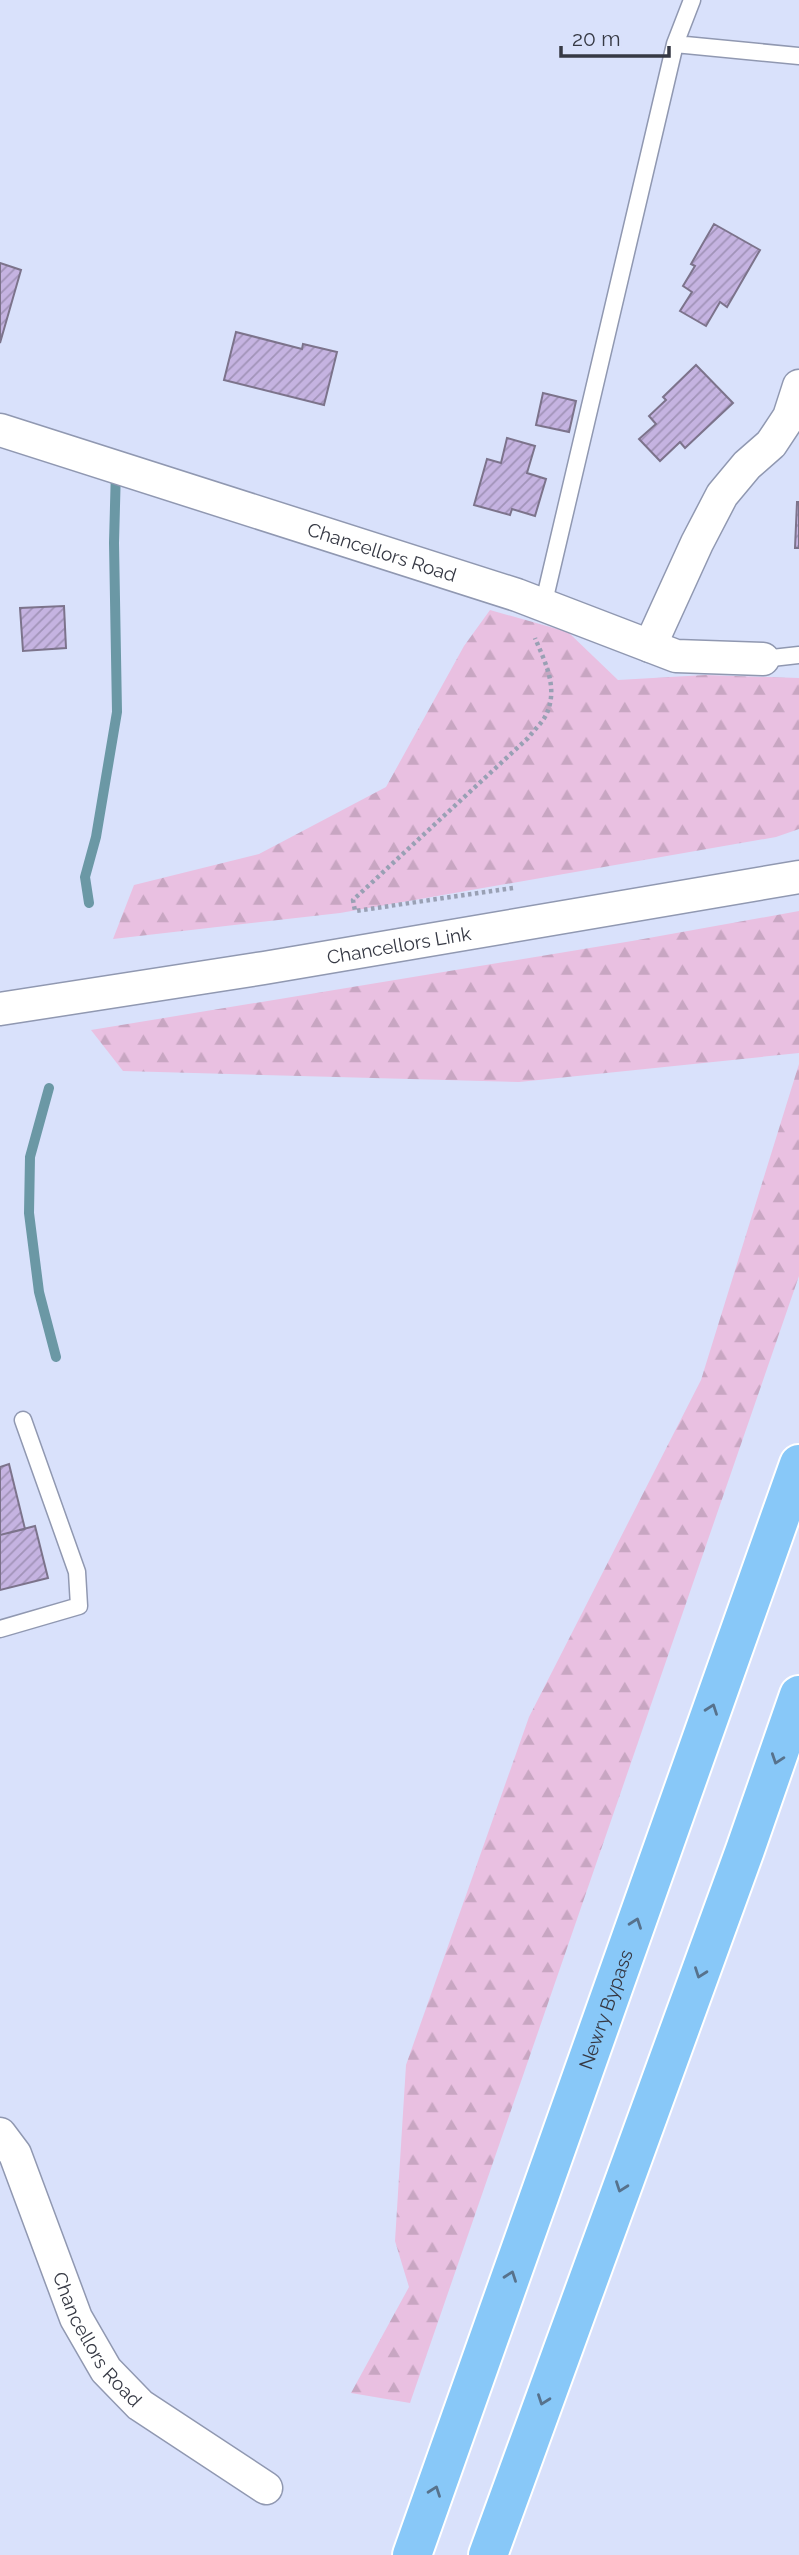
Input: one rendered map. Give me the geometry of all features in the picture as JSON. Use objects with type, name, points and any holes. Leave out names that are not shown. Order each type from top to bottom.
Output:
[{"type":"highway","name":"Newry Bypass","points":[[412,2555],[799,1464]]},
{"type":"highway","points":[[488,2555],[799,1695]]},
{"type":"street","points":[[650,646],[722,495],[771,444],[789,417],[799,386]]},
{"type":"street","name":"Chancellors Road","points":[[0,430],[530,600],[676,656],[763,659]]},
{"type":"street","name":"Chancellors Link","points":[[0,1009],[264,968],[799,877]]},
{"type":"street","name":"Chancellors Road","points":[[0,2134],[15,2154],[76,2318],[106,2370],[140,2405],[267,2488]]},
{"type":"lane","points":[[530,600],[674,44],[691,0]]},
{"type":"lane","points":[[674,44],[799,56]]},
{"type":"lane","points":[[763,659],[799,655]]},
{"type":"lane","points":[[0,1629],[79,1605],[77,1572],[23,1420]]},
{"type":"path","points":[[526,886],[355,911],[353,900],[528,737],[546,715],[552,695],[550,674],[530,600]]},
{"type":"green space","points":[[490,610],[568,632],[618,680],[705,675],[799,678],[799,829],[776,837],[340,913],[113,939],[134,885],[259,854],[386,787],[464,646]]},
{"type":"green space","points":[[799,911],[799,1053],[519,1082],[123,1071],[91,1030],[632,941]]},
{"type":"green space","points":[[799,1064],[799,1276],[410,2403],[351,2393],[409,2287],[395,2241],[406,2065],[529,1717],[701,1380]]},
{"type":"building","points":[[714,224],[760,250],[727,307],[720,302],[706,326],[680,311],[692,292],[683,286],[695,266],[691,264]]},
{"type":"building","points":[[0,263],[21,270],[0,343]]},
{"type":"building","points":[[236,332],[302,349],[303,344],[337,352],[324,405],[224,380]]},
{"type":"building","points":[[696,365],[733,403],[685,448],[680,442],[660,461],[639,439],[656,424],[649,416],[666,400],[663,397]]},
{"type":"building","points":[[543,393],[576,401],[569,432],[536,425]]},
{"type":"building","points":[[507,438],[535,446],[527,473],[546,479],[535,516],[512,509],[510,515],[474,505],[487,459],[501,463]]},
{"type":"building","points":[[797,502],[799,548],[795,548]]},
{"type":"building","points":[[64,606],[66,648],[23,651],[20,608]]},
{"type":"building","points":[[9,1464],[25,1529],[0,1535],[0,1467]]},
{"type":"building","points":[[35,1526],[48,1578],[0,1590],[0,1535]]},
{"type":"waterway","points":[[89,903],[85,877],[96,837],[117,712],[114,543],[116,469]]},
{"type":"waterway","points":[[49,1088],[30,1157],[29,1213],[39,1292],[56,1357]]}]
